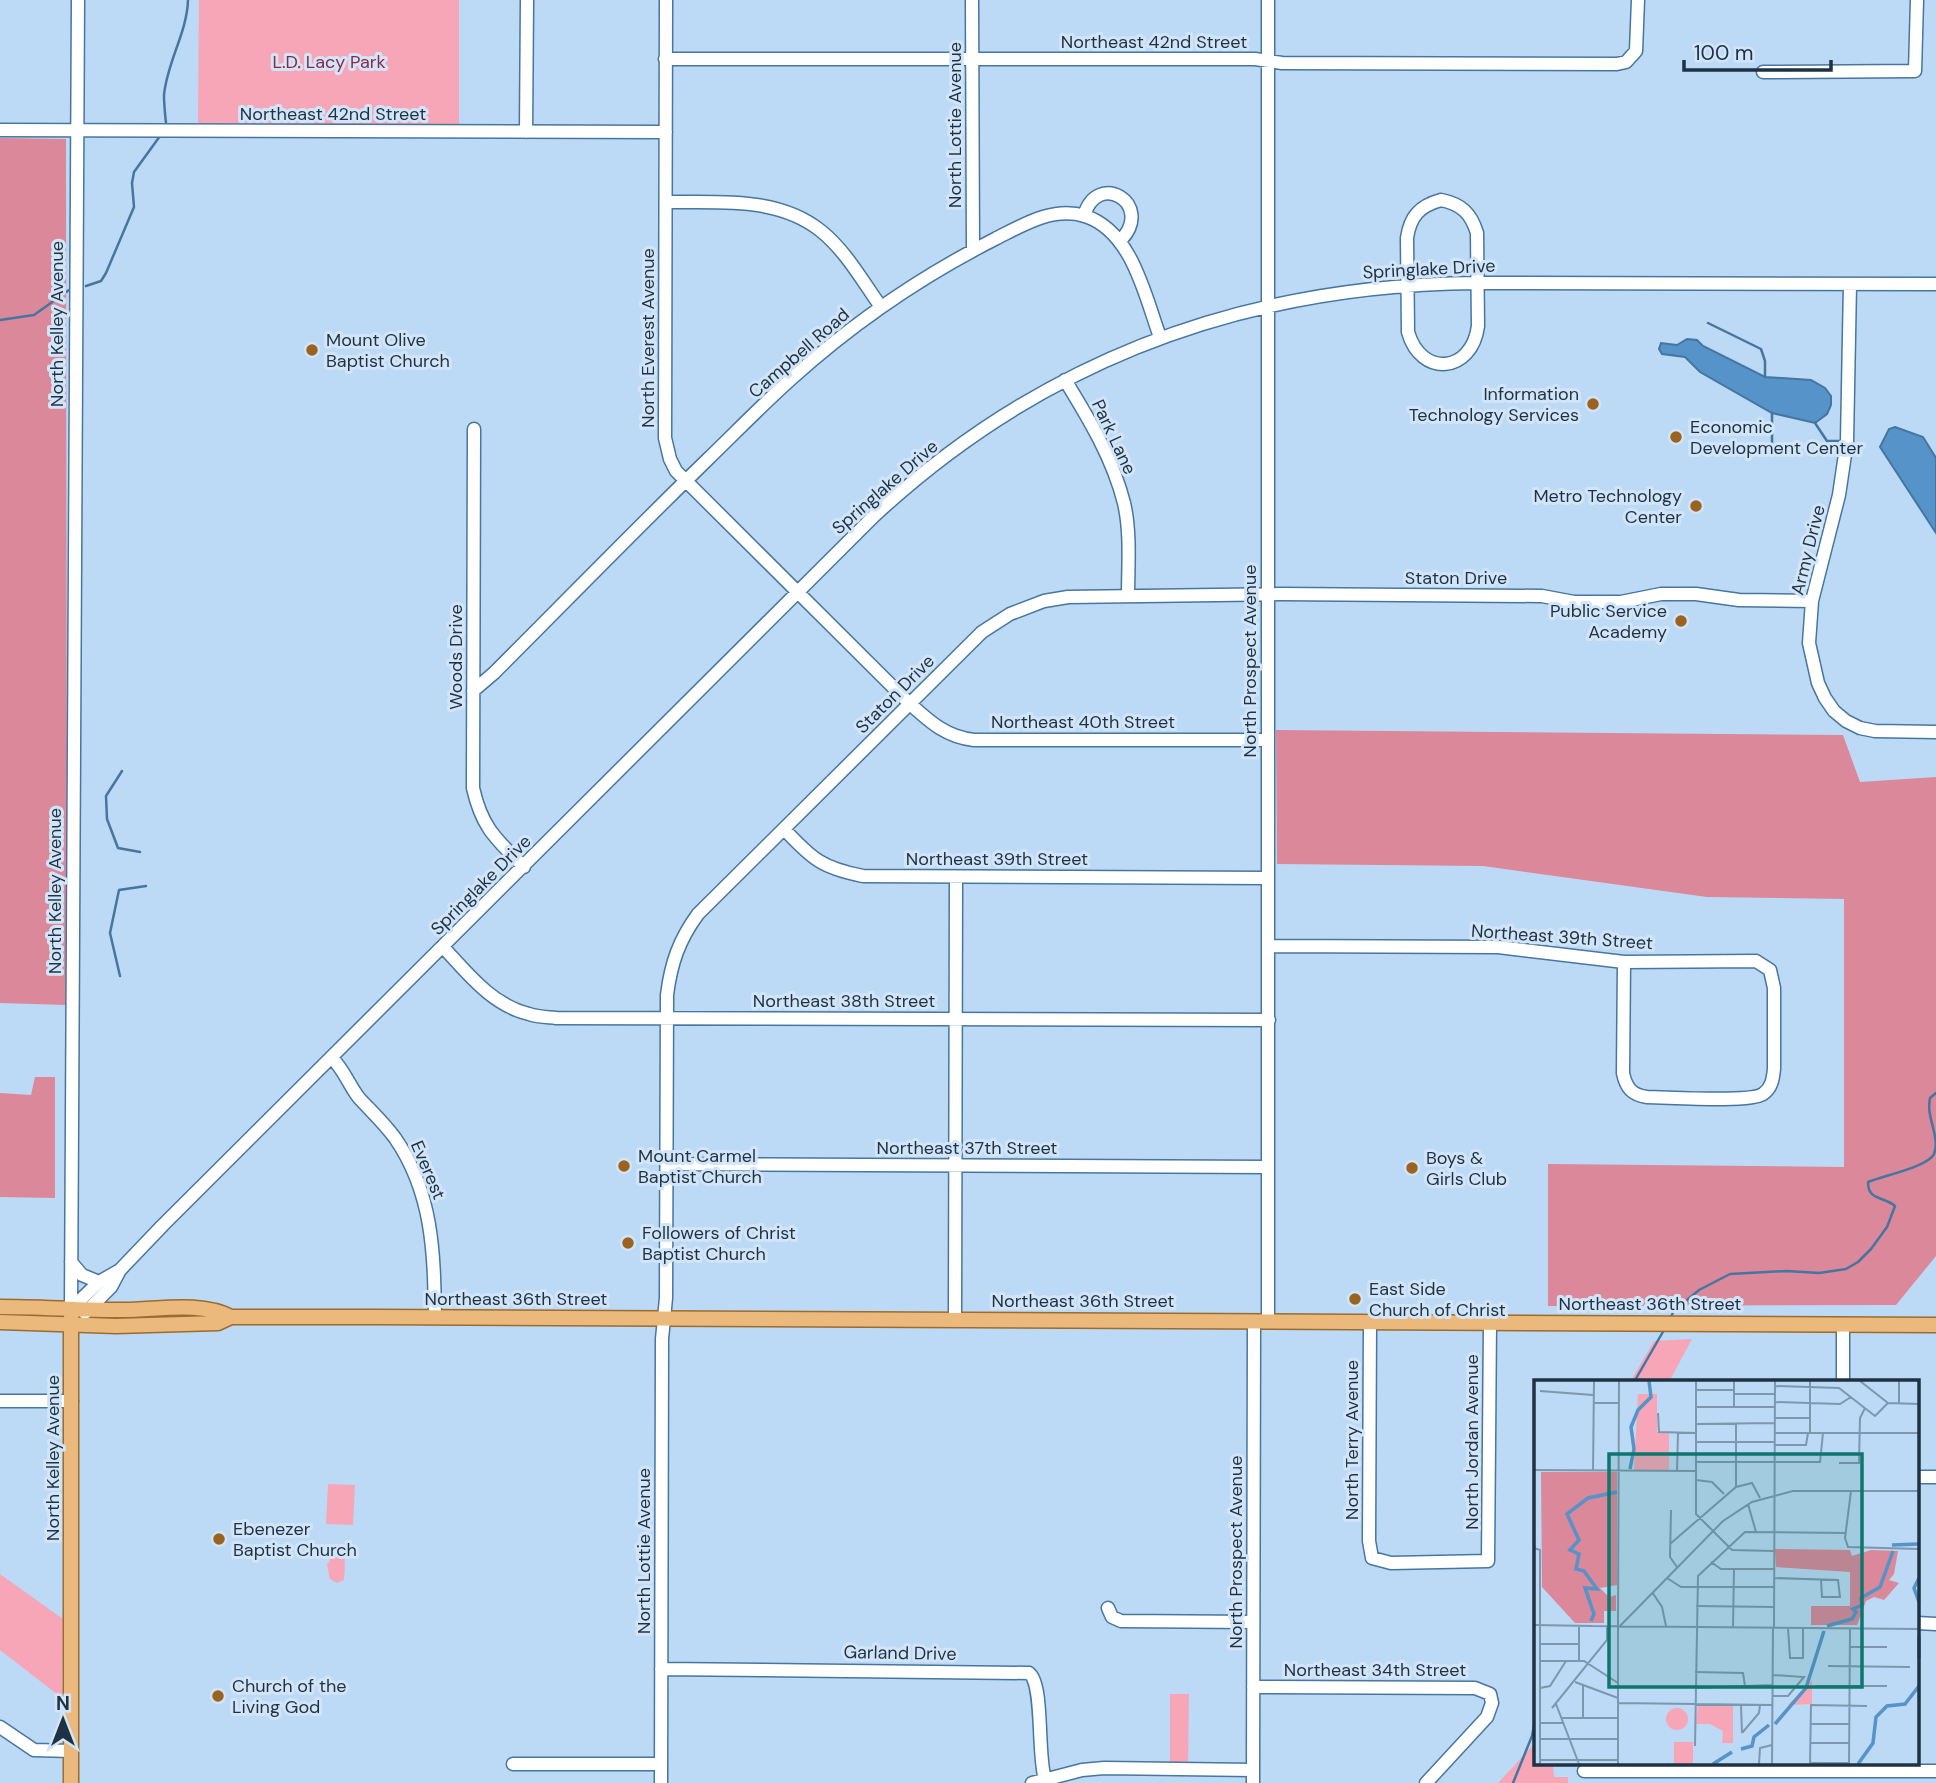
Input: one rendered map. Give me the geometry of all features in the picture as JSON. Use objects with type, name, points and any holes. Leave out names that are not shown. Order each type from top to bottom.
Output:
[{"type":"main road","name":"Northeast 36th Street","points":[[0,1307],[88,1310],[182,1308],[219,1311],[230,1317]]},
{"type":"main road","name":"North Kelley Avenue","points":[[71,1309],[71,1783]]},
{"type":"main road","name":"Northeast 36th Street","points":[[0,1322],[72,1325],[205,1324],[218,1323],[230,1317],[435,1317],[1936,1325]]},
{"type":"street","name":"North Kelley Avenue","points":[[71,1309],[78,0]]},
{"type":"street","points":[[526,132],[527,0]]},
{"type":"street","name":"North Everest Avenue","points":[[666,0],[664,438],[670,459],[676,471],[909,703]]},
{"type":"street","name":"North Lottie Avenue","points":[[972,0],[973,250]]},
{"type":"street","name":"North Prospect Avenue","points":[[1253,1777],[1253,1622],[1268,1167],[1268,0]]},
{"type":"street","name":"Northeast 42nd Street","points":[[666,59],[1241,59],[1282,63],[1603,65],[1626,62],[1636,51],[1638,0]]},
{"type":"street","points":[[1763,72],[1915,71],[1917,0]]},
{"type":"street","name":"Northeast 42nd Street","points":[[0,131],[666,132]]},
{"type":"street","points":[[1084,216],[1087,205],[1099,195],[1106,193],[1120,196],[1127,202],[1132,217],[1121,240],[1160,337]]},
{"type":"street","points":[[1441,201],[1454,203],[1465,210],[1473,219],[1477,233],[1478,326],[1476,340],[1463,359],[1439,364],[1428,362],[1419,355],[1408,332],[1407,284],[1409,225],[1416,212],[1427,204],[1441,201]]},
{"type":"street","points":[[666,202],[762,205],[794,215],[821,231],[844,256],[881,307]]},
{"type":"street","name":"Campbell Road","points":[[473,691],[791,379],[881,307],[973,250],[1034,220],[1053,214],[1084,216],[1108,228],[1121,240]]},
{"type":"street","name":"Springlake Drive","points":[[71,1309],[99,1282],[120,1270],[874,516],[922,474],[1025,402],[1065,380],[1160,337],[1219,318],[1330,293],[1407,284],[1936,285]]},
{"type":"street","name":"Army Drive","points":[[1850,284],[1846,449],[1839,495],[1812,601],[1809,643],[1818,683],[1834,711],[1860,728],[1875,731],[1936,732]]},
{"type":"street","name":"Park Lane","points":[[1065,380],[1102,445],[1124,505],[1128,535],[1128,596]]},
{"type":"street","name":"Woods Drive","points":[[474,429],[472,771],[476,801],[488,830],[524,867]]},
{"type":"street","name":"Staton Drive","points":[[664,1319],[667,1018],[671,965],[686,930],[698,914],[909,703],[982,632],[1010,614],[1056,598],[1128,596],[1542,596],[1574,601],[1620,602],[1661,594],[1696,594],[1739,600],[1812,601]]},
{"type":"street","name":"Northeast 40th Street","points":[[909,703],[943,732],[962,738],[1268,740]]},
{"type":"street","name":"Northeast 39th Street","points":[[784,829],[819,863],[841,872],[863,876],[1268,878]]},
{"type":"street","points":[[955,1320],[956,877]]},
{"type":"street","name":"Northeast 39th Street","points":[[1268,946],[1498,947],[1624,961],[1756,961],[1767,967],[1774,988],[1772,1079],[1762,1096],[1647,1097],[1630,1091],[1626,1087],[1623,1073],[1624,961]]},
{"type":"street","name":"Northeast 38th Street","points":[[444,948],[485,991],[505,1005],[529,1014],[556,1017],[1269,1020]]},
{"type":"street","name":"Everest","points":[[332,1058],[342,1068],[358,1096],[387,1128],[412,1168],[426,1206],[432,1236],[435,1317]]},
{"type":"street","name":"Northeast 37th Street","points":[[666,1164],[1268,1167]]},
{"type":"street","points":[[71,1262],[82,1275],[99,1282]]},
{"type":"street","name":"Springlake Drive","points":[[72,1325],[111,1287],[120,1270]]},
{"type":"street","name":"North Lottie Avenue","points":[[661,1783],[664,1319]]},
{"type":"street","name":"North Terry Avenue","points":[[1370,1322],[1369,1541],[1372,1558],[1391,1563],[1488,1561]]},
{"type":"street","name":"North Jordan Avenue","points":[[1488,1561],[1490,1322]]},
{"type":"street","points":[[1843,1324],[1843,1380]]},
{"type":"street","points":[[0,1401],[72,1401]]},
{"type":"street","points":[[1918,1477],[1936,1477]]},
{"type":"street","points":[[1108,1608],[1112,1617],[1121,1621],[1253,1622]]},
{"type":"street","points":[[1918,1623],[1936,1623]]},
{"type":"street","name":"Garland Drive","points":[[660,1669],[1029,1673],[1036,1683],[1039,1781]]},
{"type":"street","name":"Northeast 34th Street","points":[[1253,1688],[1484,1690],[1492,1698],[1492,1709],[1426,1783]]},
{"type":"street","points":[[0,1727],[34,1749],[71,1751]]},
{"type":"street","points":[[513,1764],[661,1764]]},
{"type":"street","points":[[1039,1781],[1082,1770],[1104,1768],[1253,1777]]},
{"type":"street","points":[[1584,1771],[1936,1771]]},
{"type":"green space","name":"L.D. Lacy Park","points":[[199,0],[459,0],[459,125],[198,123]]},
{"type":"green space","points":[[1692,1339],[1670,1380],[1631,1380],[1654,1341]]},
{"type":"green space","points":[[328,1484],[355,1485],[353,1525],[326,1524]]},
{"type":"green space","points":[[341,1548],[343,1552],[345,1567],[344,1580],[337,1583],[330,1579],[327,1564],[330,1561],[328,1553]]},
{"type":"green space","points":[[0,1574],[63,1619],[62,1698],[0,1650]]},
{"type":"green space","points":[[1170,1694],[1189,1694],[1188,1766],[1170,1766]]},
{"type":"green space","points":[[1534,1744],[1534,1766],[1553,1766],[1554,1777],[1568,1777],[1568,1783],[1498,1783]]},
{"type":"shaded area","points":[[0,138],[66,139],[67,1005],[0,1003]]},
{"type":"shaded area","points":[[1276,730],[1843,735],[1860,782],[1936,777],[1936,1256],[1896,1305],[1548,1306],[1548,1164],[1844,1167],[1844,899],[1707,897],[1483,866],[1277,864]]},
{"type":"shaded area","points":[[35,1077],[55,1077],[55,1198],[0,1197],[0,1093],[31,1095]]},
{"type":"water","points":[[1687,339],[1697,340],[1703,346],[1765,377],[1811,380],[1825,388],[1831,396],[1827,414],[1815,423],[1772,413],[1700,372],[1685,357],[1662,354],[1659,349],[1661,343],[1677,345]]},
{"type":"water","points":[[1895,427],[1923,437],[1936,458],[1936,533],[1880,447],[1889,429]]},
{"type":"waterway","points":[[166,123],[166,83],[184,24],[188,0]]},
{"type":"waterway","points":[[86,286],[101,281],[106,273],[134,207],[134,172],[160,136]]},
{"type":"waterway","points":[[0,320],[34,315],[69,290]]},
{"type":"waterway","points":[[1708,323],[1761,349],[1765,361],[1765,377]]},
{"type":"waterway","points":[[1772,413],[1772,452]]},
{"type":"waterway","points":[[1815,423],[1827,441],[1844,441]]},
{"type":"waterway","points":[[122,771],[106,796],[107,819],[118,848],[140,852]]},
{"type":"waterway","points":[[120,976],[110,933],[119,890],[146,886]]},
{"type":"waterway","points":[[1670,1318],[1674,1311],[1699,1290],[1730,1274],[1787,1271],[1819,1273],[1846,1269],[1858,1262],[1887,1227],[1895,1206],[1873,1195],[1868,1182],[1914,1167],[1934,1154],[1936,1141],[1929,1103],[1936,1093]]},
{"type":"waterway","points":[[1635,1380],[1664,1330]]},
{"type":"waterway","points":[[1513,1783],[1534,1725]]},
{"type":"place","name":"Mount Olive Baptist Church","points":[[312,350]]},
{"type":"place","name":"Information Technology Services","points":[[1593,404]]},
{"type":"place","name":"Economic Development Center","points":[[1676,437]]},
{"type":"place","name":"Metro Technology Center","points":[[1696,506]]},
{"type":"place","name":"Public Service Academy","points":[[1681,621]]},
{"type":"place","name":"Mount Carmel Baptist Church","points":[[624,1166]]},
{"type":"place","name":"Boys & Girls Club","points":[[1412,1168]]},
{"type":"place","name":"Followers of Christ Baptist Church","points":[[628,1243]]},
{"type":"place","name":"East Side Church of Christ","points":[[1355,1299]]},
{"type":"place","name":"Ebenezer Baptist Church","points":[[219,1539]]},
{"type":"place","name":"Church of the Living God","points":[[218,1696]]}]
